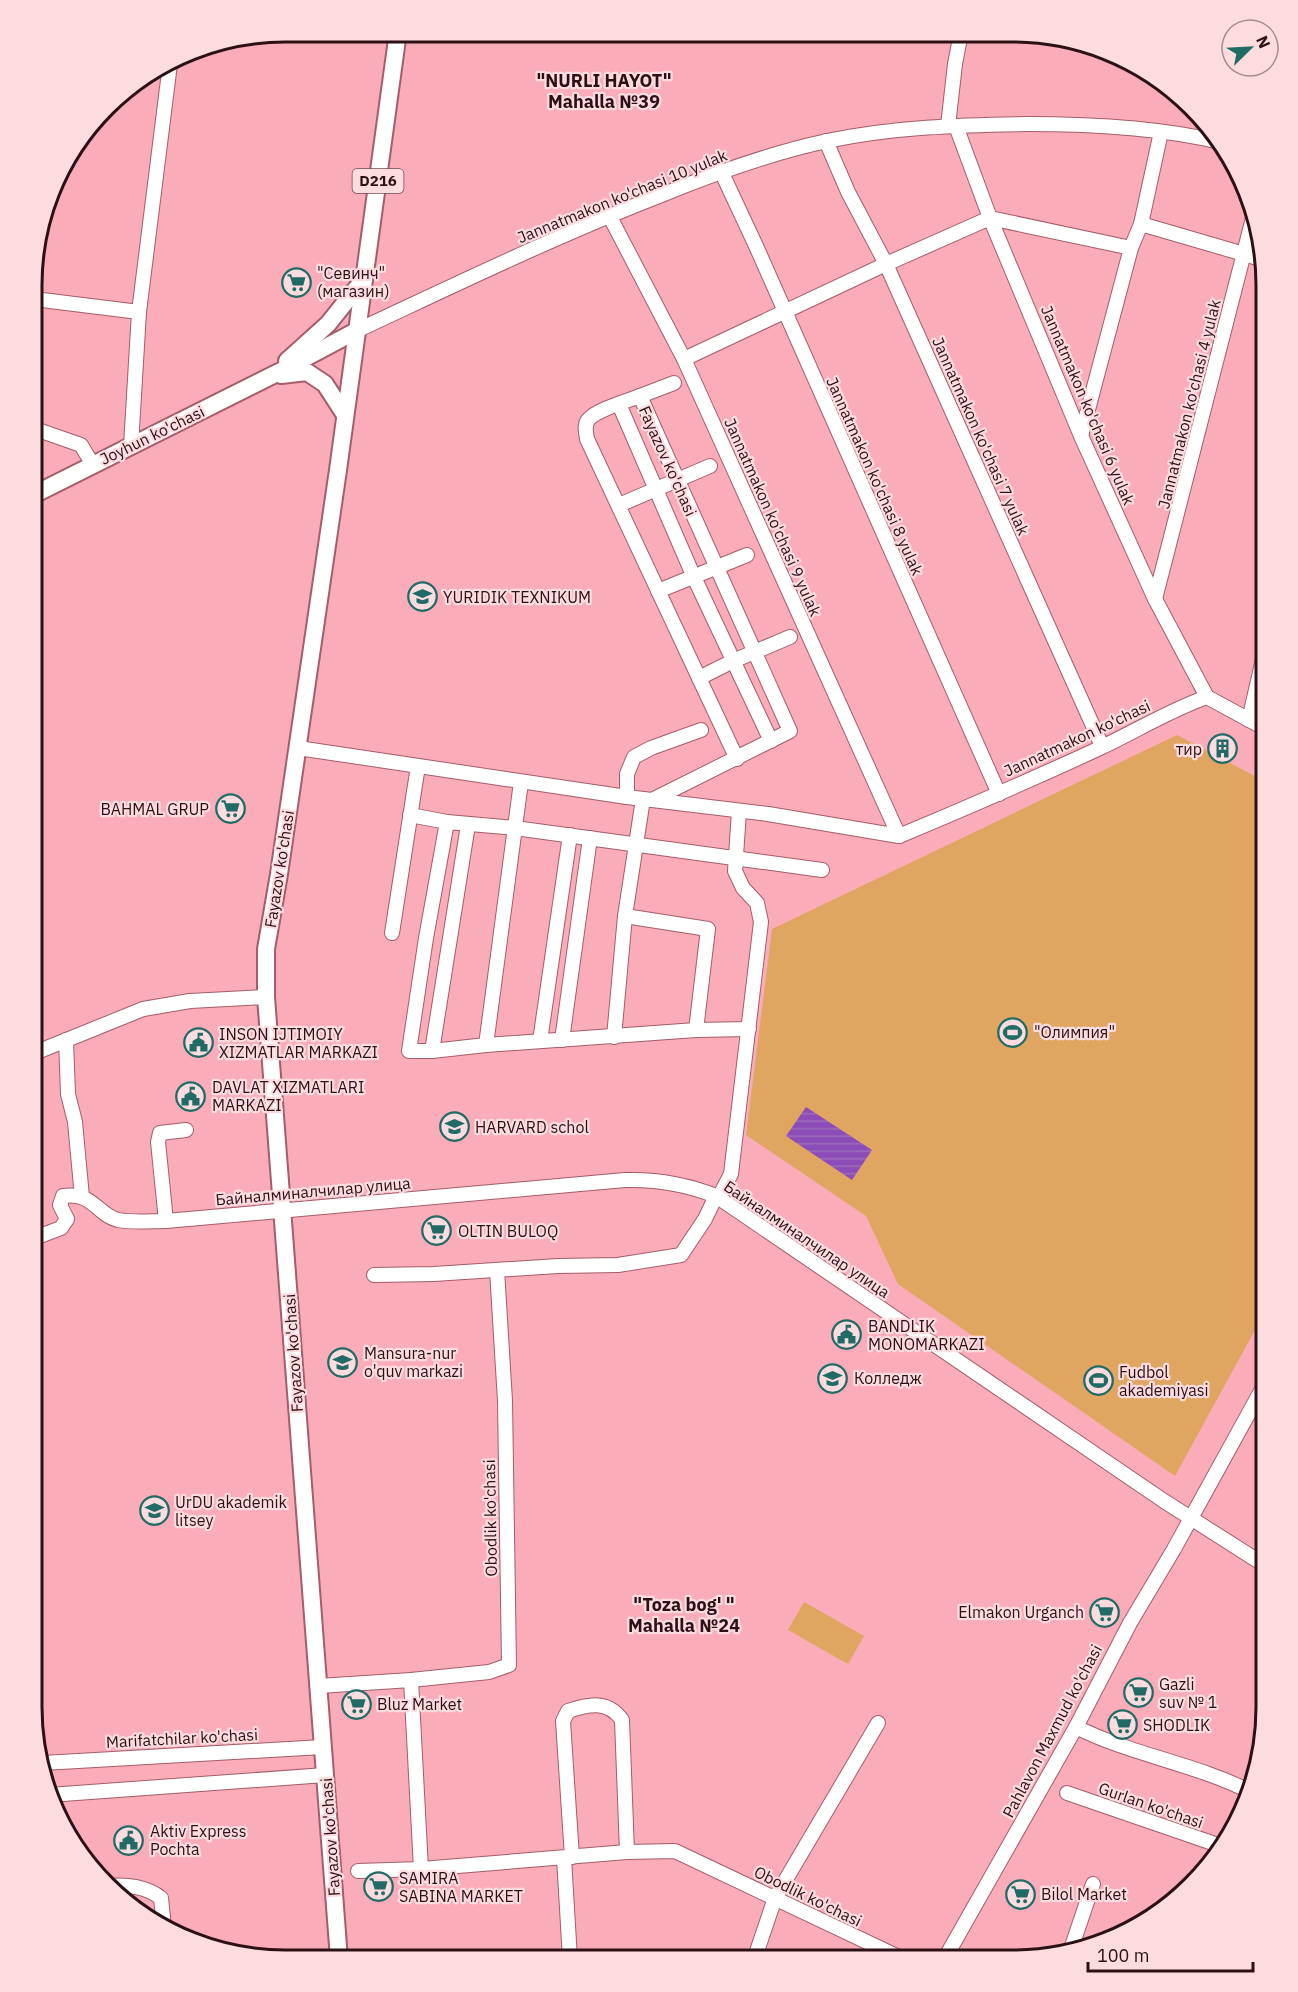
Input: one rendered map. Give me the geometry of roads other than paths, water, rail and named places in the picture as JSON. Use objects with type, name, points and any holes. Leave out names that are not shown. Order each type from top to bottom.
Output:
[{"type":"main road","name":"Fayazov ko'chasi","points":[[338,1950],[266,997],[266,949],[345,415],[397,42]]},
{"type":"main road","points":[[272,376],[328,324],[364,279]]},
{"type":"main road","points":[[272,376],[356,331]]},
{"type":"main road","points":[[272,376],[307,372],[325,384],[345,415]]},
{"type":"main road","name":"Joyhun ko'chasi","points":[[42,490],[272,376]]},
{"type":"street","points":[[952,126],[955,64],[960,42]]},
{"type":"street","points":[[131,446],[139,312],[169,72]]},
{"type":"street","name":"Jannatmakon ko'chasi 10 yulak","points":[[356,331],[609,215],[721,171],[826,141],[888,131],[952,126],[1057,124],[1161,132],[1208,140]]},
{"type":"street","name":"Jannatmakon ko'chasi 6 yulak","points":[[952,126],[1081,436],[1155,599],[1207,697]]},
{"type":"street","points":[[1081,436],[1131,248],[1141,224],[1161,132]]},
{"type":"street","name":"Jannatmakon ko'chasi 7 yulak","points":[[826,141],[848,192],[886,264],[1102,746]]},
{"type":"street","name":"Jannatmakon ko'chasi 8 yulak","points":[[721,171],[999,794]]},
{"type":"street","name":"Jannatmakon ko'chasi 9 yulak","points":[[609,215],[684,359],[899,836]]},
{"type":"street","points":[[684,359],[990,218],[1131,248]]},
{"type":"street","points":[[1141,224],[1254,257]]},
{"type":"street","name":"Jannatmakon ko'chasi 4 yulak","points":[[1155,599],[1250,232]]},
{"type":"street","points":[[42,300],[139,312]]},
{"type":"street","points":[[640,396],[674,384]]},
{"type":"street","name":"Fayazov ko'chasi","points":[[648,800],[736,759],[790,731],[640,396],[587,421],[585,429],[587,439],[620,505],[736,759]]},
{"type":"street","points":[[619,404],[693,575],[771,741]]},
{"type":"street","points":[[42,431],[81,445],[93,465]]},
{"type":"street","points":[[620,505],[710,466]]},
{"type":"street","points":[[658,591],[747,555]]},
{"type":"street","points":[[699,678],[790,637]]},
{"type":"street","points":[[1249,720],[1256,690]]},
{"type":"street","points":[[1207,697],[1256,724]]},
{"type":"street","name":"Jannatmakon ko'chasi","points":[[899,836],[999,794],[1187,704],[1207,697]]},
{"type":"street","points":[[627,797],[627,774],[634,757],[651,747],[701,730]]},
{"type":"street","points":[[297,748],[899,836]]},
{"type":"street","points":[[392,933],[418,766]]},
{"type":"street","points":[[486,1045],[521,782]]},
{"type":"street","points":[[615,1037],[625,916],[635,844],[648,800]]},
{"type":"street","points":[[374,1275],[618,1265],[681,1255],[705,1219],[730,1174],[749,1029],[761,922],[757,903],[743,888],[735,871],[739,811]]},
{"type":"street","points":[[410,815],[468,825],[515,828],[822,870]]},
{"type":"street","points":[[447,822],[409,1051],[696,1030],[749,1029]]},
{"type":"street","points":[[432,1051],[468,825]]},
{"type":"street","points":[[540,1041],[570,835]]},
{"type":"street","points":[[562,1040],[590,838]]},
{"type":"street","points":[[625,916],[708,928],[696,1030]]},
{"type":"street","points":[[42,1050],[143,1009],[190,1001],[266,997]]},
{"type":"street","points":[[42,1235],[61,1228],[67,1219],[60,1205],[63,1196],[82,1197],[75,1122],[69,1094],[66,1040]]},
{"type":"street","points":[[166,1221],[158,1142],[160,1133],[186,1130]]},
{"type":"street","name":"Байналминалчилар улица","points":[[82,1197],[116,1220],[166,1221],[649,1179],[694,1188],[717,1197],[1191,1519],[1256,1560]]},
{"type":"street","name":"Obodlik ko'chasi","points":[[319,1686],[489,1672],[509,1665],[504,1401],[497,1270]]},
{"type":"street","name":"Pahlavon Maxmud ko'chasi","points":[[950,1950],[1076,1727],[1130,1623],[1191,1519],[1256,1400]]},
{"type":"street","points":[[411,1680],[421,1869]]},
{"type":"street","points":[[570,1950],[563,1720],[568,1711],[582,1706],[608,1706],[616,1711],[622,1720],[627,1852]]},
{"type":"street","points":[[757,1950],[775,1898],[878,1722]]},
{"type":"street","points":[[1076,1727],[1098,1738],[1242,1789]]},
{"type":"street","name":"Marifatchilar ko'chasi","points":[[49,1763],[323,1747]]},
{"type":"street","points":[[58,1794],[325,1775]]},
{"type":"street","name":"Gurlan ko'chasi","points":[[1067,1793],[1214,1844]]},
{"type":"street","name":"Obodlik ko'chasi","points":[[358,1871],[421,1869],[627,1852],[675,1851],[884,1950]]},
{"type":"street","points":[[1073,1943],[1093,1884]]},
{"type":"street","points":[[122,1887],[150,1889],[161,1898],[163,1917]]},
{"type":"place","name":"\"Севинч\" (магазин)","points":[[296,282]]},
{"type":"place","name":"YURIDIK TEXNIKUM","points":[[422,597]]},
{"type":"place","name":"тир","points":[[1223,749]]},
{"type":"place","name":"BAHMAL GRUP","points":[[230,809]]},
{"type":"place","name":"\"Олимпия\"","points":[[1013,1032]]},
{"type":"place","name":"INSON IJTIMOIY XIZMATLAR MARKAZI","points":[[198,1043]]},
{"type":"place","name":"DAVLAT XIZMATLARI MARKAZI","points":[[191,1096]]},
{"type":"place","name":"HARVARD schol","points":[[454,1127]]},
{"type":"place","name":"OLTIN BULOQ","points":[[437,1231]]},
{"type":"place","name":"BANDLIK MONOMARKAZI","points":[[847,1335]]},
{"type":"place","name":"Mansura-nur o'quv markazi","points":[[343,1362]]},
{"type":"place","name":"Колледж","points":[[833,1378]]},
{"type":"place","name":"Fudbol akademiyasi","points":[[1098,1381]]},
{"type":"place","name":"UrDU akademik litsey","points":[[154,1511]]},
{"type":"place","name":"Elmakon Urganch","points":[[1105,1612]]},
{"type":"place","name":"Gazli suv № 1","points":[[1138,1693]]},
{"type":"place","name":"Bluz Market","points":[[356,1704]]},
{"type":"place","name":"SHODLIK","points":[[1122,1725]]},
{"type":"place","name":"Aktiv Express Pochta","points":[[129,1840]]},
{"type":"place","name":"SAMIRA SABINA MARKET","points":[[378,1887]]},
{"type":"place","name":"Bilol Market","points":[[1020,1894]]},
{"type":"district","name":"\"NURLI HAYOT\" Mahalla №39","points":[[604,91]]},
{"type":"district","name":"\"Toza bog' \" Mahalla №24","points":[[684,1615]]}]
